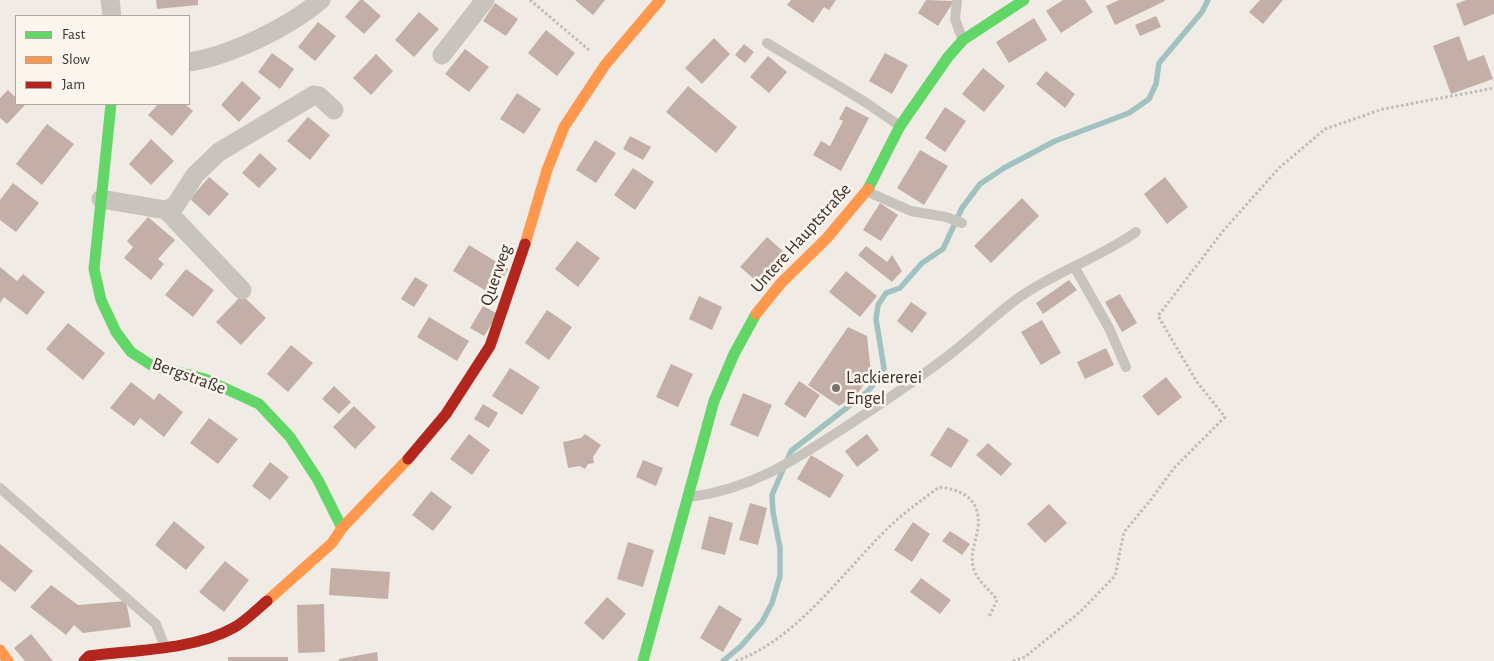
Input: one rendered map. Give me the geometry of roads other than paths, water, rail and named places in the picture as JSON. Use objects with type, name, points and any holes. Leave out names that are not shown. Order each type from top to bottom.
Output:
[{"type":"street","points":[[110,0],[112,15]]},
{"type":"street","points":[[190,62],[256,40],[284,26],[321,0]]},
{"type":"street","points":[[442,55],[485,0]]},
{"type":"street","name":"Querweg","points":[[84,661],[89,656],[208,638],[234,628],[282,589],[332,543],[342,528],[395,476],[446,414],[490,346],[525,246],[547,170],[564,127],[605,65],[660,0]]},
{"type":"street","name":"Untere Hauptstraße","points":[[644,661],[714,401],[734,354],[757,312],[781,283],[826,239],[867,192],[900,126],[932,77],[963,40],[1024,0]]},
{"type":"street","points":[[101,199],[166,210],[175,206],[195,175],[219,152],[252,131],[314,95],[319,96],[334,110]]},
{"type":"street","name":"Bergstraße","points":[[110,105],[94,270],[101,300],[116,332],[131,352],[151,365],[205,379],[259,404],[290,437],[318,480],[342,528]]},
{"type":"street","points":[[166,210],[242,290]]},
{"type":"street","points":[[0,650],[8,661]]},
{"type":"lane","points":[[957,0],[955,19],[963,40]]},
{"type":"lane","points":[[767,43],[858,97],[900,126]]},
{"type":"lane","points":[[867,192],[911,211],[946,216],[962,223]]},
{"type":"lane","points":[[688,498],[716,494],[787,466],[900,392],[953,352],[1017,299],[1045,280],[1075,268],[1114,248],[1136,232]]},
{"type":"lane","points":[[1075,268],[1109,328],[1126,367]]},
{"type":"lane","points":[[0,488],[156,624],[165,646]]},
{"type":"waterway","points":[[723,661],[741,646],[762,622],[772,603],[780,576],[780,548],[773,512],[772,495],[791,451],[867,392],[879,378],[884,368],[876,319],[878,305],[886,293],[900,288],[922,263],[943,249],[962,208],[980,184],[1004,168],[1055,141],[1129,113],[1149,99],[1156,84],[1159,63],[1202,12],[1208,0]]},
{"type":"place","name":"Lackiererei Engel","points":[[836,388]]}]
